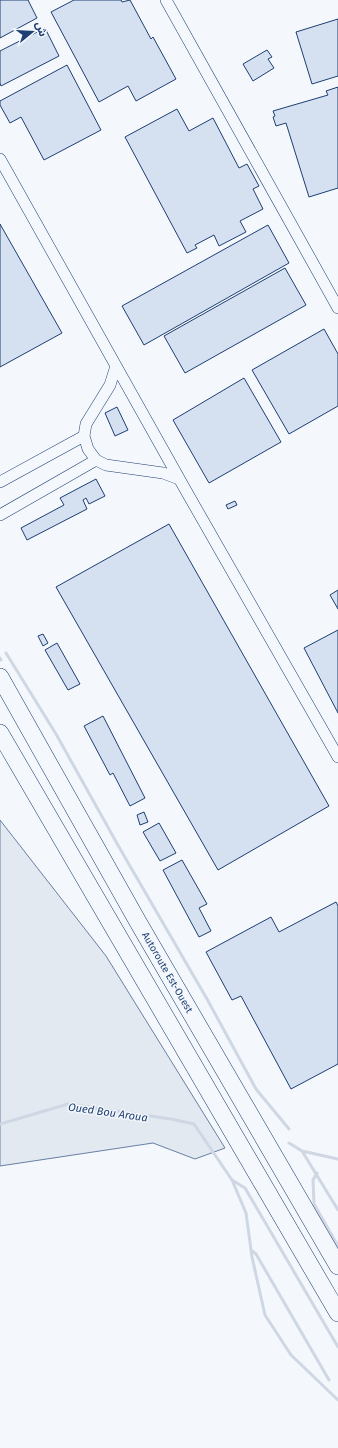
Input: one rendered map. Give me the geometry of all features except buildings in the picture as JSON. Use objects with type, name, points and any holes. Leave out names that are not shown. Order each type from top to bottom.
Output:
[{"type":"highway","name":"Autoroute Est-Ouest","points":[[0,678],[138,922],[338,1266]]},
{"type":"highway","points":[[0,733],[338,1313]]},
{"type":"street","points":[[166,0],[338,308]]},
{"type":"street","points":[[0,159],[179,479],[338,757]]},
{"type":"street","points":[[116,366],[110,385],[86,424],[84,436],[88,449],[96,460],[106,465],[163,473],[179,479]]},
{"type":"street","points":[[0,482],[84,436]]},
{"type":"street","points":[[0,515],[96,460]]},
{"type":"shaded area","points":[[0,820],[106,956],[225,1148],[195,1159],[153,1143],[0,1166]]},
{"type":"waterway","points":[[6,653],[56,734],[119,847],[207,999],[256,1089],[289,1129]]},
{"type":"waterway","name":"Oued Bou Aroua","points":[[0,1124],[68,1104],[171,1119],[194,1124],[232,1180],[246,1213],[252,1257],[265,1315],[291,1355],[338,1400]]},
{"type":"waterway","points":[[289,1143],[302,1151],[338,1159]]},
{"type":"waterway","points":[[302,1151],[338,1210]]},
{"type":"waterway","points":[[317,1173],[313,1180],[314,1204],[338,1246]]},
{"type":"waterway","points":[[232,1180],[245,1188],[338,1347]]},
{"type":"waterway","points":[[251,1250],[256,1254],[329,1380]]}]
